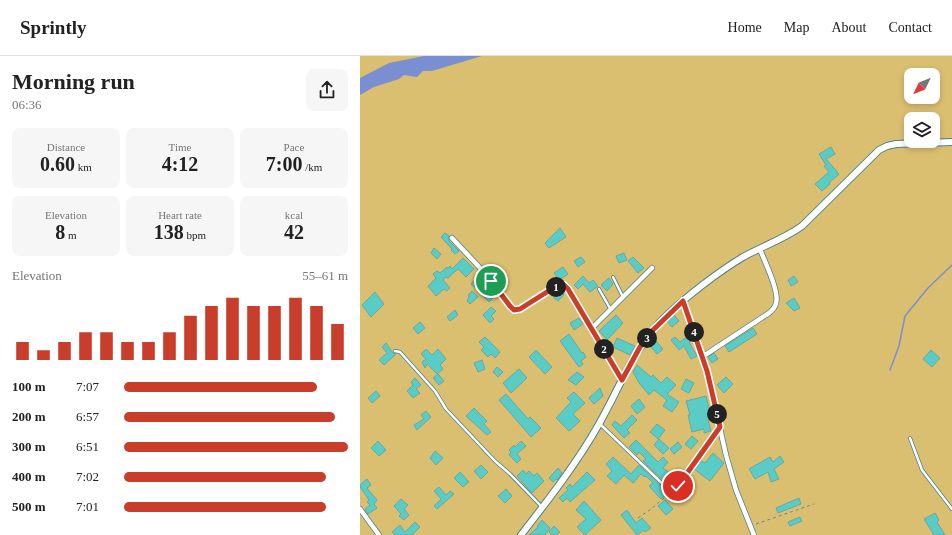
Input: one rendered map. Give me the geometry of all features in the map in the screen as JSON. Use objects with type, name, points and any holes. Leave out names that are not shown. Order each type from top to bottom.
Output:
[{"type":"street","points":[[521,535],[580,456],[600,423],[640,347],[651,332],[683,301],[732,265],[791,234],[802,226],[879,150],[896,144],[952,142]]},
{"type":"street","points":[[452,238],[481,269],[514,310],[520,309],[558,285],[564,285],[592,328],[622,380]]},
{"type":"street","points":[[702,357],[768,313],[775,306],[777,299],[775,290],[760,249]]},
{"type":"street","points":[[592,328],[611,311],[652,268]]},
{"type":"street","points":[[683,301],[702,357],[736,490],[754,535]]},
{"type":"street","points":[[360,509],[378,535]]},
{"type":"lane","points":[[613,277],[623,297]]},
{"type":"lane","points":[[599,288],[611,311]]},
{"type":"lane","points":[[395,351],[400,352],[435,391],[446,408],[495,461],[510,474],[542,507]]},
{"type":"lane","points":[[600,423],[669,490]]},
{"type":"lane","points":[[910,438],[922,470],[952,509]]},
{"type":"path","points":[[638,518],[678,486],[720,427]]},
{"type":"path","points":[[750,526],[814,504]]},
{"type":"shaded area","points":[[360,56],[952,56],[952,535],[360,535]]},
{"type":"water","points":[[424,56],[482,56],[432,71],[423,71],[417,77],[404,75],[399,79],[374,87],[360,95],[360,78],[389,63]]},
{"type":"building","points":[[831,147],[835,154],[826,159],[839,174],[822,191],[815,184],[829,172],[824,166],[826,165],[819,154]]},
{"type":"building","points":[[560,228],[566,237],[549,248],[545,243]]},
{"type":"building","points":[[445,233],[449,236],[449,241],[459,251],[455,254],[441,237]]},
{"type":"building","points":[[434,248],[441,254],[437,259],[431,253]]},
{"type":"building","points":[[624,253],[627,260],[619,263],[616,256]]},
{"type":"building","points":[[581,257],[585,262],[578,267],[574,261]]},
{"type":"building","points":[[633,257],[644,268],[638,273],[628,261]]},
{"type":"building","points":[[463,258],[474,269],[466,277],[458,269],[448,278],[446,277],[443,280],[450,288],[447,291],[444,289],[436,296],[428,286],[436,278],[433,274],[437,271],[440,273],[450,266],[452,269]]},
{"type":"building","points":[[563,267],[568,274],[559,280],[554,273]]},
{"type":"building","points":[[479,275],[484,280],[477,289],[471,284]]},
{"type":"building","points":[[583,276],[589,283],[593,280],[598,286],[590,292],[583,284],[578,289],[574,285]]},
{"type":"building","points":[[794,276],[798,282],[791,286],[788,280]]},
{"type":"building","points":[[609,278],[613,284],[607,291],[601,285]]},
{"type":"building","points":[[472,291],[478,297],[470,304],[467,301],[469,297],[468,295]]},
{"type":"building","points":[[559,291],[564,295],[558,301],[553,297]]},
{"type":"building","points":[[375,292],[384,304],[371,317],[362,305]]},
{"type":"building","points":[[488,292],[494,297],[489,302],[483,296]]},
{"type":"building","points":[[794,298],[800,308],[794,311],[786,303]]},
{"type":"building","points":[[491,307],[496,311],[491,316],[494,319],[490,323],[483,315]]},
{"type":"building","points":[[455,310],[458,315],[450,321],[447,317]]},
{"type":"building","points":[[616,315],[623,323],[607,340],[599,331]]},
{"type":"building","points":[[674,315],[679,321],[672,327],[667,321]]},
{"type":"building","points":[[579,318],[583,324],[574,330],[570,323]]},
{"type":"building","points":[[420,322],[425,328],[418,334],[413,328]]},
{"type":"building","points":[[753,328],[757,334],[729,352],[725,346]]},
{"type":"building","points":[[569,334],[586,357],[581,361],[583,364],[579,367],[560,341]]},
{"type":"building","points":[[688,336],[692,341],[689,342],[697,356],[691,359],[684,346],[679,350],[671,340],[675,337],[680,342]]},
{"type":"building","points":[[485,337],[500,352],[495,358],[491,354],[488,357],[481,350],[484,347],[479,342]]},
{"type":"building","points":[[617,338],[635,346],[630,355],[613,347]]},
{"type":"building","points":[[655,340],[663,349],[657,354],[649,345]]},
{"type":"building","points":[[386,343],[393,353],[396,354],[384,365],[379,360],[387,353],[382,347]]},
{"type":"building","points":[[426,349],[432,355],[438,349],[446,359],[440,365],[443,369],[437,374],[427,364],[425,368],[422,362],[426,359],[421,354]]},
{"type":"building","points":[[536,350],[552,367],[545,374],[529,357]]},
{"type":"building","points":[[931,350],[940,358],[932,367],[923,359]]},
{"type":"building","points":[[714,353],[718,359],[712,363],[708,357]]},
{"type":"building","points":[[482,360],[485,369],[478,372],[474,363]]},
{"type":"building","points":[[637,365],[651,377],[653,375],[661,383],[667,377],[676,385],[667,394],[679,402],[672,412],[663,406],[667,400],[654,390],[649,395],[639,383],[633,372]]},
{"type":"building","points":[[497,367],[503,372],[498,377],[493,372]]},
{"type":"building","points":[[519,369],[527,378],[511,393],[503,383]]},
{"type":"building","points":[[577,372],[584,377],[576,385],[568,380]]},
{"type":"building","points":[[438,374],[444,381],[439,385],[433,378]]},
{"type":"building","points":[[726,377],[733,384],[724,393],[717,385]]},
{"type":"building","points":[[415,378],[421,385],[416,389],[420,393],[413,398],[407,391],[413,385],[411,382]]},
{"type":"building","points":[[686,379],[694,383],[689,393],[681,389]]},
{"type":"building","points":[[600,388],[603,396],[594,404],[589,398]]},
{"type":"building","points":[[376,391],[380,396],[372,403],[368,398]]},
{"type":"building","points":[[574,392],[585,403],[573,414],[580,421],[569,431],[556,418],[571,402],[567,398]]},
{"type":"building","points":[[506,394],[528,419],[530,417],[541,428],[531,437],[499,400]]},
{"type":"building","points":[[706,396],[710,420],[708,420],[711,431],[704,433],[704,429],[692,432],[688,415],[690,415],[686,401]]},
{"type":"building","points":[[639,399],[645,407],[637,414],[631,406]]},
{"type":"building","points":[[474,408],[487,421],[484,424],[491,432],[487,435],[466,416]]},
{"type":"building","points":[[426,411],[431,417],[417,430],[414,425],[424,419],[421,415]]},
{"type":"building","points":[[632,415],[637,420],[627,430],[630,433],[624,438],[612,425],[615,421],[621,426]]},
{"type":"building","points":[[657,424],[665,430],[658,439],[650,432]]},
{"type":"building","points":[[692,436],[698,441],[691,449],[685,444]]},
{"type":"building","points":[[659,439],[669,448],[663,454],[654,445]]},
{"type":"building","points":[[636,440],[658,462],[663,457],[668,462],[663,468],[674,476],[667,484],[643,461],[646,459],[639,452],[637,455],[629,447]]},
{"type":"building","points":[[378,441],[386,450],[379,456],[371,448]]},
{"type":"building","points":[[521,441],[526,446],[517,454],[521,459],[517,463],[509,455],[511,452],[509,450]]},
{"type":"building","points":[[678,442],[682,447],[674,454],[670,449]]},
{"type":"building","points":[[435,451],[443,458],[436,465],[430,458]]},
{"type":"building","points":[[713,453],[724,463],[710,481],[694,469],[700,460],[705,463]]},
{"type":"building","points":[[780,456],[784,462],[774,469],[779,479],[771,482],[768,472],[755,479],[749,469],[770,457],[773,462]]},
{"type":"building","points":[[613,457],[631,474],[639,465],[668,493],[661,499],[649,486],[653,483],[646,476],[645,477],[641,474],[633,483],[624,475],[616,484],[607,476],[612,471],[606,464]]},
{"type":"building","points":[[481,465],[488,472],[481,479],[474,471]]},
{"type":"building","points":[[558,468],[562,473],[557,480],[556,479],[553,482],[549,478]]},
{"type":"building","points":[[523,470],[526,474],[529,471],[534,476],[537,473],[544,481],[532,493],[517,476]]},
{"type":"building","points":[[460,472],[469,482],[463,487],[454,478]]},
{"type":"building","points":[[587,472],[595,480],[570,502],[567,498],[563,502],[559,498],[568,490],[566,488],[570,484],[572,487]]},
{"type":"building","points":[[367,479],[371,485],[367,488],[377,500],[374,504],[377,508],[368,514],[365,509],[370,505],[367,502],[369,500],[360,487],[360,485]]},
{"type":"building","points":[[439,487],[446,495],[450,491],[454,494],[437,509],[434,506],[441,499],[434,491]]},
{"type":"building","points":[[506,489],[512,496],[505,503],[498,496]]},
{"type":"building","points":[[799,498],[801,504],[778,513],[776,508]]},
{"type":"building","points":[[401,499],[408,505],[404,509],[409,515],[404,520],[399,516],[401,514],[394,506]]},
{"type":"building","points":[[665,500],[673,509],[666,515],[658,506]]},
{"type":"building","points":[[584,501],[601,520],[585,535],[577,527],[586,519],[576,510]]},
{"type":"building","points":[[627,510],[636,523],[642,518],[651,528],[645,532],[644,530],[637,535],[621,515]]},
{"type":"building","points":[[935,513],[939,520],[937,522],[945,535],[934,535],[924,519]]},
{"type":"building","points":[[800,517],[802,521],[790,526],[788,522]]},
{"type":"building","points":[[542,520],[550,528],[545,535],[529,535],[538,527],[537,526]]},
{"type":"building","points":[[415,522],[420,527],[412,535],[395,535],[392,532],[400,525],[405,532]]},
{"type":"building","points":[[554,526],[560,532],[556,535],[552,535],[549,532]]},
{"type":"waterway","points":[[890,370],[899,346],[905,316],[928,288],[952,265]]},
{"type":"route","points":[[491,281],[514,310],[520,309],[558,285],[564,285],[592,328],[622,380],[640,347],[651,332],[683,301],[707,371],[720,427],[678,486]]}]
